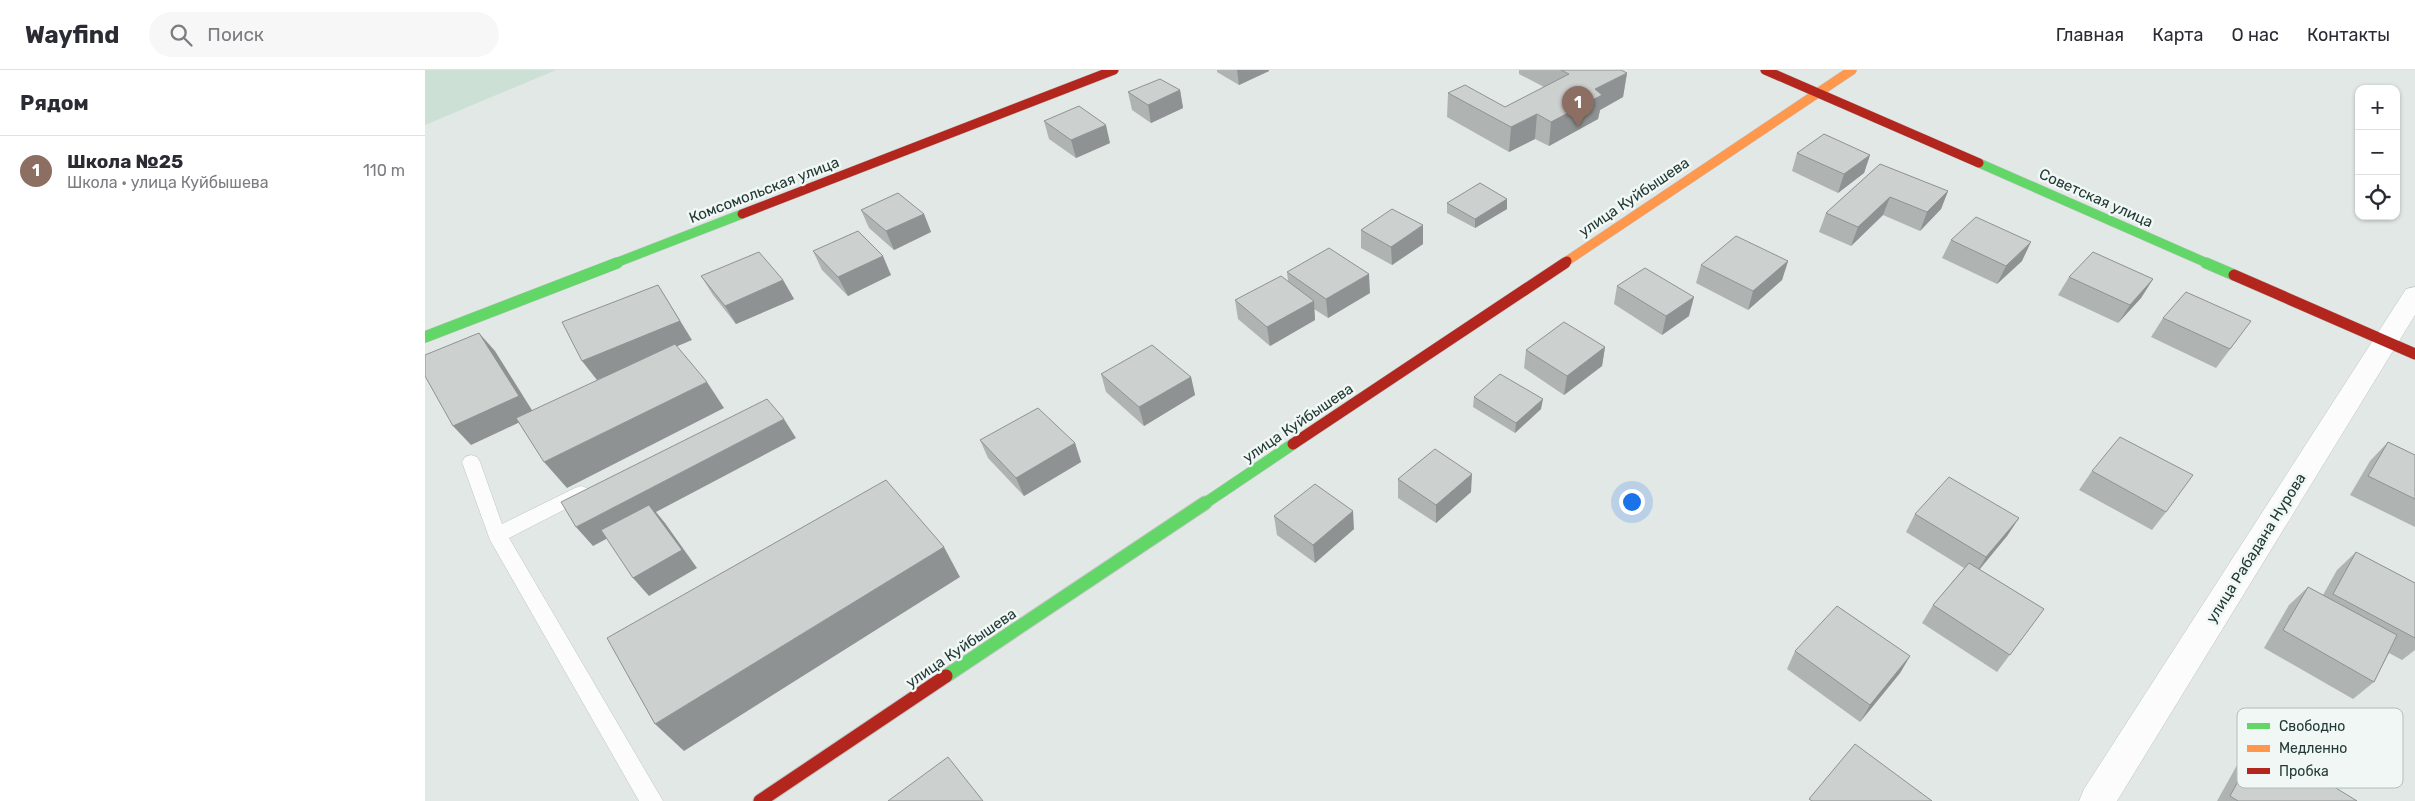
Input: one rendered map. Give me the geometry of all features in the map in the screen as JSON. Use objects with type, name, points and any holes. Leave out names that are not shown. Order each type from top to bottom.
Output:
[{"type":"street","name":"Комсомольская улица","points":[[425,338],[1114,70]]},
{"type":"street","name":"Советская улица","points":[[1765,70],[2415,354]]},
{"type":"street","name":"улица Куйбышева","points":[[761,801],[1852,70]]},
{"type":"street","name":"улица Рабадана Нурова","points":[[2097,801],[2415,295]]},
{"type":"lane","points":[[471,462],[497,536],[652,801]]},
{"type":"lane","points":[[497,536],[602,483]]},
{"type":"green space","points":[[425,70],[556,70],[425,125]]},
{"type":"building","points":[[1561,70],[1621,70],[1627,73],[1595,89],[1602,95],[1551,122],[1537,114],[1511,127],[1448,93],[1465,85],[1505,107],[1569,74]]},
{"type":"building","points":[[1160,79],[1180,90],[1148,105],[1128,92]]},
{"type":"building","points":[[1079,106],[1106,125],[1071,140],[1044,121]]},
{"type":"building","points":[[1824,134],[1870,155],[1844,174],[1797,153]]},
{"type":"building","points":[[1880,164],[1948,191],[1927,212],[1890,197],[1858,227],[1826,213]]},
{"type":"building","points":[[1480,183],[1507,199],[1475,219],[1447,203]]},
{"type":"building","points":[[898,193],[924,214],[886,231],[861,210]]},
{"type":"building","points":[[1392,209],[1423,225],[1391,247],[1361,230]]},
{"type":"building","points":[[1976,217],[2031,242],[2006,266],[1951,240]]},
{"type":"building","points":[[858,231],[883,256],[838,277],[813,251]]},
{"type":"building","points":[[1736,236],[1788,261],[1753,291],[1701,265]]},
{"type":"building","points":[[1329,248],[1369,274],[1326,299],[1287,272]]},
{"type":"building","points":[[759,252],[783,280],[725,306],[701,276]]},
{"type":"building","points":[[2093,252],[2153,279],[2130,305],[2069,277]]},
{"type":"building","points":[[1645,268],[1694,297],[1666,316],[1617,286]]},
{"type":"building","points":[[1281,276],[1314,301],[1267,327],[1235,300]]},
{"type":"building","points":[[658,285],[680,321],[582,361],[562,322]]},
{"type":"building","points":[[2186,292],[2251,321],[2230,349],[2163,318]]},
{"type":"building","points":[[1564,322],[1605,347],[1567,376],[1526,350]]},
{"type":"building","points":[[479,333],[519,396],[453,426],[425,376],[425,355]]},
{"type":"building","points":[[675,344],[707,382],[544,462],[516,418]]},
{"type":"building","points":[[1152,345],[1191,377],[1139,407],[1101,374]]},
{"type":"building","points":[[1500,374],[1543,399],[1516,423],[1474,397]]},
{"type":"building","points":[[767,399],[784,419],[576,527],[561,502]]},
{"type":"building","points":[[1038,408],[1075,443],[1016,478],[980,440]]},
{"type":"building","points":[[2120,437],[2193,475],[2166,512],[2092,471]]},
{"type":"building","points":[[2388,442],[2415,455],[2415,499],[2368,476]]},
{"type":"building","points":[[1435,449],[1472,474],[1436,505],[1398,479]]},
{"type":"building","points":[[1949,477],[2019,518],[1986,557],[1915,514]]},
{"type":"building","points":[[886,480],[944,547],[655,724],[607,638]]},
{"type":"building","points":[[1315,484],[1353,511],[1313,545],[1274,516]]},
{"type":"building","points":[[649,505],[682,550],[633,578],[601,530]]},
{"type":"building","points":[[2356,552],[2415,583],[2415,638],[2333,594]]},
{"type":"building","points":[[1969,563],[2044,609],[2010,655],[1933,605]]},
{"type":"building","points":[[2308,587],[2397,635],[2374,682],[2283,630]]},
{"type":"building","points":[[1837,606],[1910,656],[1870,705],[1795,651]]},
{"type":"building","points":[[1855,744],[1932,801],[1812,801],[1809,799]]},
{"type":"building","points":[[948,757],[983,801],[888,801]]},
{"type":"building","points":[[2237,783],[2237,788],[2336,788],[2357,801],[2238,801],[2230,796]]},
{"type":"traffic: fast","points":[[1979,163],[2234,275]]},
{"type":"traffic: fast","points":[[425,337],[742,214]]},
{"type":"traffic: fast","points":[[946,676],[1293,444]]},
{"type":"traffic: slow","points":[[1567,261],[1852,70]]},
{"type":"traffic: jam","points":[[742,214],[1114,70]]},
{"type":"traffic: jam","points":[[1765,70],[1979,163]]},
{"type":"traffic: jam","points":[[1293,444],[1567,261]]},
{"type":"traffic: jam","points":[[2234,275],[2415,354]]},
{"type":"traffic: jam","points":[[760,801],[946,676]]},
{"type":"place","name":"Школа №25","points":[[1578,127]]}]
